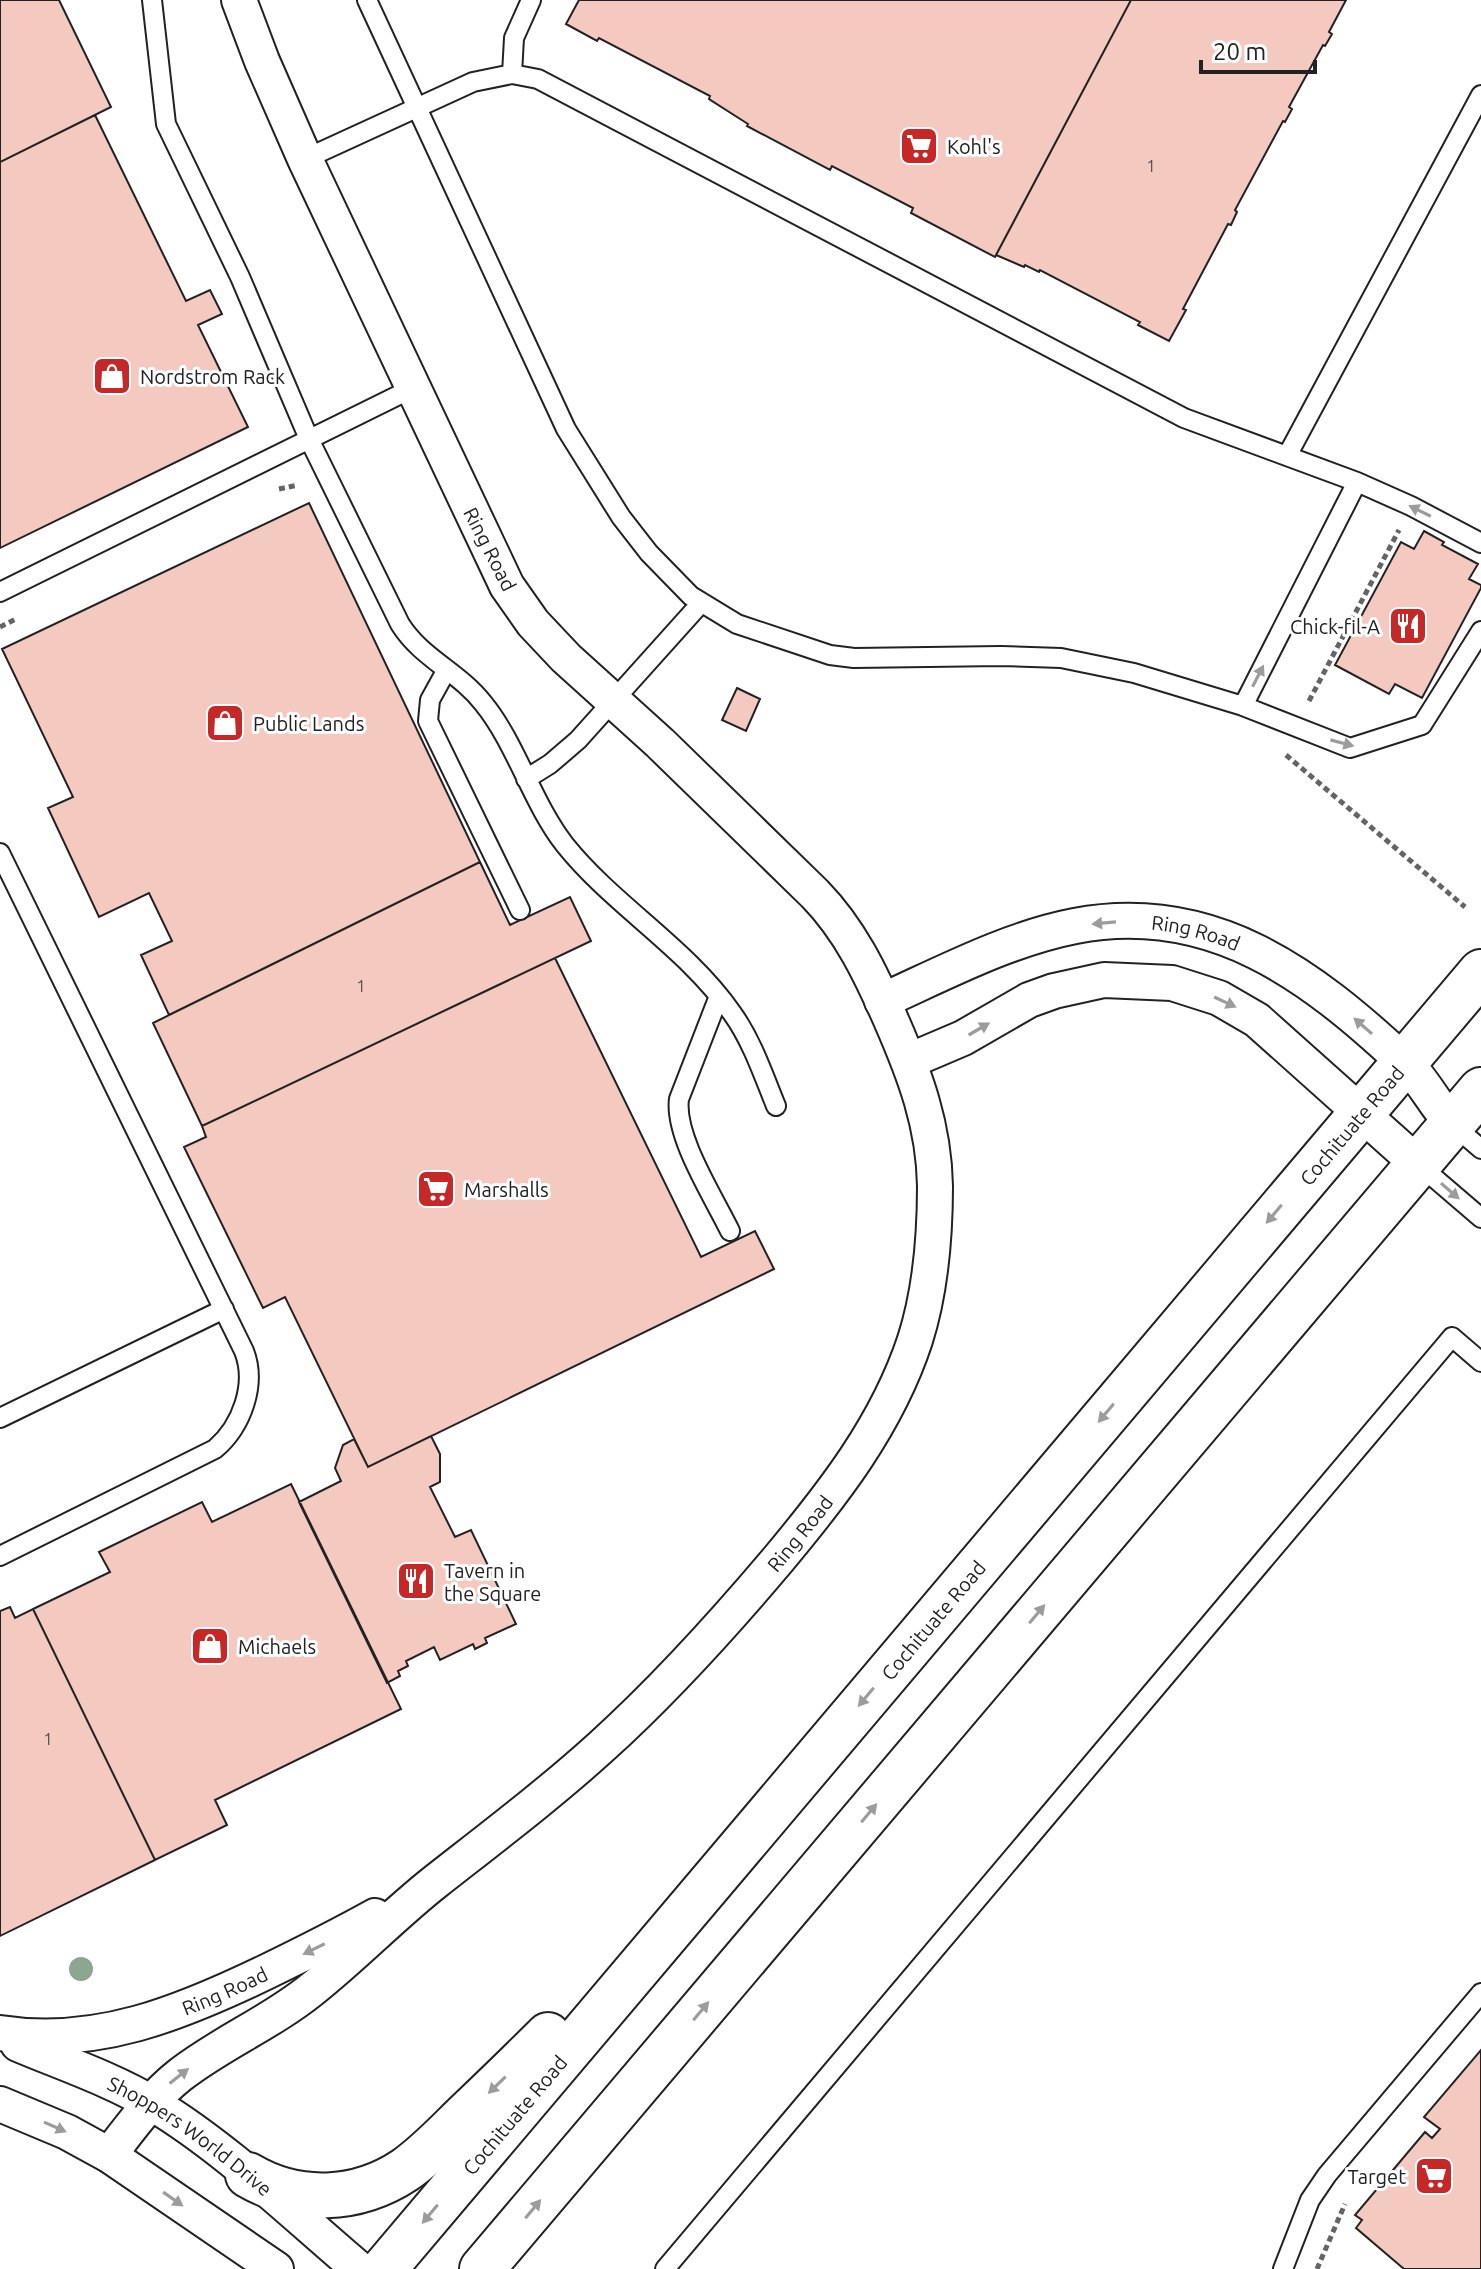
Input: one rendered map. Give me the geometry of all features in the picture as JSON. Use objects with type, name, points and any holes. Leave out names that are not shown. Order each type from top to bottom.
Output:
[{"type":"main road","name":"Cochituate Road","points":[[384,2269],[1481,972]]},
{"type":"main road","points":[[482,2269],[1418,1164],[1467,1136],[1481,1090]]},
{"type":"main road","points":[[248,2175],[266,2186],[283,2191],[305,2196],[327,2196],[366,2189],[405,2169],[423,2156],[715,1876]]},
{"type":"street","name":"Ring Road","points":[[109,2155],[150,2103],[188,2069],[280,2013],[305,1994],[432,1885],[565,1779],[670,1680],[726,1621],[802,1531],[868,1442],[894,1392],[915,1339],[935,1229],[934,1161],[929,1123],[909,1061],[854,945],[831,910],[660,743],[550,643],[507,586],[305,159],[239,0]]},
{"type":"street","name":"Ring Road","points":[[882,1001],[977,959],[1076,926],[1161,923],[1214,935],[1262,952],[1325,996],[1404,1062],[1467,1136]]},
{"type":"street","points":[[909,1061],[963,1038],[1029,1000],[1054,991],[1104,980],[1172,983],[1239,1008],[1275,1034],[1418,1164]]},
{"type":"street","name":"Ring Road","points":[[0,2034],[42,2038],[91,2035],[166,2016],[228,1991],[432,1885]]},
{"type":"street","name":"Shoppers World Drive","points":[[0,2034],[150,2103],[194,2132],[359,2269]]},
{"type":"street","points":[[0,2104],[67,2132],[109,2155],[276,2269]]},
{"type":"lane","points":[[152,0],[166,124],[240,277],[309,439],[400,624],[416,646],[483,702],[566,846],[719,996],[743,1030],[776,1106]]},
{"type":"lane","points":[[367,0],[543,382],[588,467],[614,508],[649,553],[701,603],[745,627],[842,657],[1061,658],[1109,667],[1243,706],[1350,748],[1422,725],[1481,631]]},
{"type":"lane","points":[[512,74],[514,38],[531,0]]},
{"type":"lane","points":[[305,159],[473,82],[512,74],[548,83],[1184,418],[1357,482],[1481,543]]},
{"type":"lane","points":[[1287,456],[1481,95]]},
{"type":"lane","points":[[0,592],[413,388]]},
{"type":"lane","points":[[1243,706],[1357,482]]},
{"type":"lane","points":[[526,779],[565,753],[701,603]]},
{"type":"lane","points":[[446,671],[430,700],[428,721],[520,910]]},
{"type":"lane","points":[[0,853],[224,1309],[250,1370],[246,1395],[231,1435],[206,1455],[0,1556]]},
{"type":"lane","points":[[719,996],[679,1099],[677,1112],[683,1135],[730,1231]]},
{"type":"lane","points":[[1418,1164],[1481,1218]]},
{"type":"lane","points":[[0,1418],[224,1309]]},
{"type":"lane","points":[[665,2269],[1452,1337],[1481,1362]]},
{"type":"lane","points":[[1283,2269],[1310,2200],[1327,2175],[1481,1993]]},
{"type":"path","points":[[1317,2269],[1347,2200]]},
{"type":"building","points":[[0,0],[59,0],[111,107],[0,162]]},
{"type":"building","name":"Kohl's","points":[[579,0],[1131,0],[995,257],[911,213],[913,208],[832,166],[830,170],[747,126],[709,99],[710,96],[566,24]]},
{"type":"building","points":[[1131,0],[1346,0],[1329,32],[1332,34],[1289,107],[1292,109],[1235,210],[1237,212],[1231,225],[1228,224],[1169,341],[1138,325],[1140,322],[1040,270],[996,255]]},
{"type":"building","name":"Nordstrom Rack","points":[[95,115],[186,301],[210,290],[222,314],[198,325],[248,427],[0,548],[0,162]]},
{"type":"building","name":"Public Lands","points":[[309,503],[480,862],[169,1015],[141,955],[172,941],[149,893],[99,917],[48,808],[73,797],[2,649]]},
{"type":"building","name":"Chick-fil-A","points":[[1424,531],[1444,542],[1442,545],[1478,564],[1469,579],[1481,588],[1422,698],[1395,684],[1389,694],[1335,665],[1401,542],[1414,549]]},
{"type":"building","points":[[737,688],[760,699],[746,731],[722,720]]},
{"type":"building","points":[[480,862],[510,925],[570,897],[591,941],[202,1126],[153,1023]]},
{"type":"building","name":"Marshalls","points":[[555,958],[701,1257],[755,1231],[774,1269],[368,1467],[285,1297],[263,1308],[184,1147],[206,1137],[202,1126]]},
{"type":"building","name":"Tavern in the Square","points":[[431,1436],[440,1454],[440,1482],[430,1487],[455,1537],[471,1530],[516,1624],[485,1638],[487,1643],[475,1649],[473,1644],[440,1660],[434,1647],[406,1661],[408,1666],[398,1671],[400,1676],[387,1683],[299,1502],[341,1481],[335,1468],[343,1445],[354,1439],[368,1467]]},
{"type":"building","name":"Michaels","points":[[291,1484],[401,1709],[215,1800],[227,1825],[155,1860],[33,1609],[110,1572],[99,1552],[202,1502],[212,1522]]},
{"type":"building","points":[[10,1607],[15,1618],[33,1609],[155,1860],[0,1936],[0,1611]]},
{"type":"building","name":"Target","points":[[1481,2050],[1481,2269],[1404,2269],[1356,2228],[1362,2220],[1355,2215],[1425,2132],[1432,2138],[1440,2129],[1424,2117]]},
{"type":"place","name":"Kohl's","points":[[919,146]]},
{"type":"place","name":"Nordstrom Rack","points":[[112,376]]},
{"type":"place","name":"Chick-fil-A","points":[[1408,626]]},
{"type":"place","name":"Public Lands","points":[[225,723]]},
{"type":"place","name":"Marshalls","points":[[436,1189]]},
{"type":"place","name":"Tavern in the Square","points":[[416,1581]]},
{"type":"place","name":"Michaels","points":[[210,1646]]},
{"type":"place","name":"Target","points":[[1434,2176]]}]
